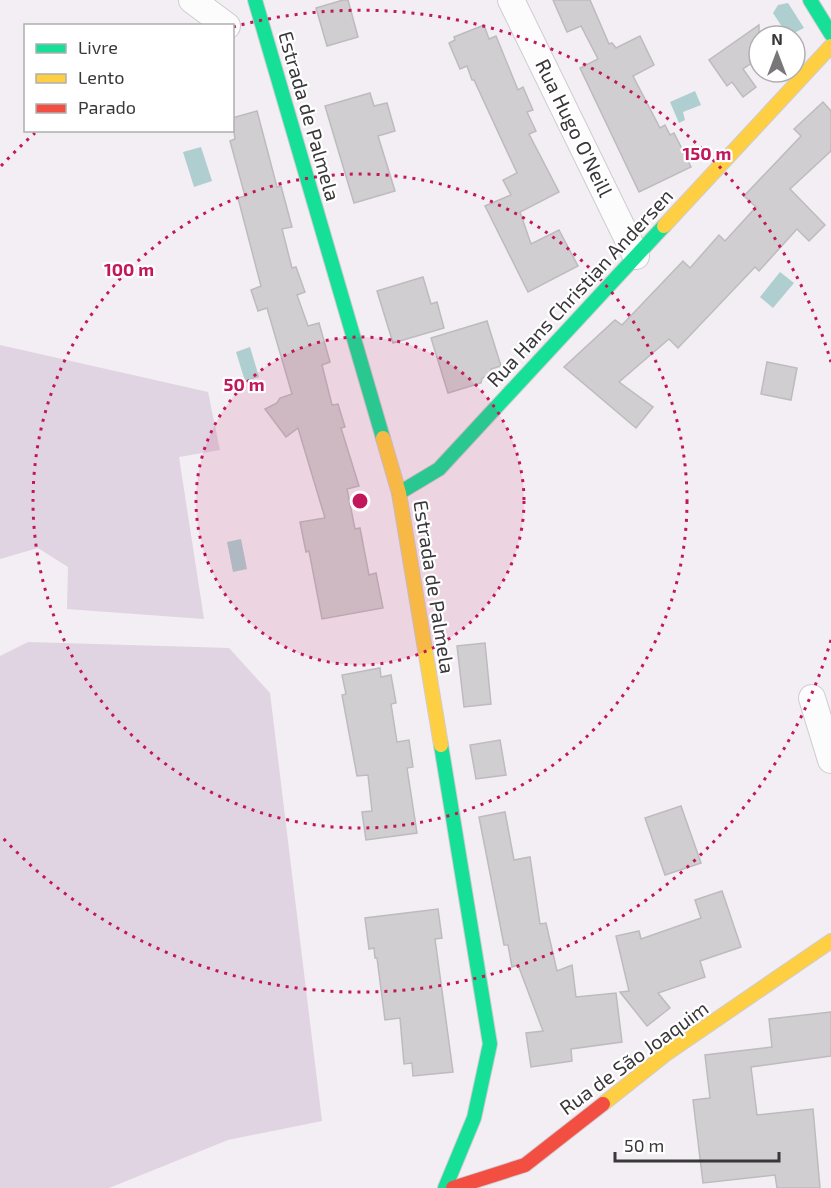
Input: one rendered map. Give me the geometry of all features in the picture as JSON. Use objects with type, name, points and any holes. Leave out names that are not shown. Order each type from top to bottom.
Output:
[{"type":"street","points":[[192,0],[224,24]]},
{"type":"street","name":"Estrada de Palmela","points":[[255,0],[399,493],[490,1044],[486,1084],[465,1149],[445,1188]]},
{"type":"street","name":"Rua Hugo O'Neill","points":[[511,0],[636,256]]},
{"type":"street","points":[[810,0],[831,33]]},
{"type":"street","points":[[234,29],[267,43]]},
{"type":"street","name":"Rua Hans Christian Andersen","points":[[399,493],[439,469],[831,46]]},
{"type":"street","points":[[812,698],[831,760]]},
{"type":"street","name":"Rua de São Joaquim","points":[[453,1188],[525,1165],[666,1054],[831,941]]},
{"type":"shaded area","points":[[0,345],[208,392],[220,450],[179,457],[204,619],[67,609],[68,567],[38,548],[0,559]]},
{"type":"shaded area","points":[[28,642],[229,648],[270,693],[322,1121],[228,1140],[109,1188],[0,1188],[0,656]]},
{"type":"water","points":[[788,3],[801,24],[780,24],[773,13],[778,5]]},
{"type":"water","points":[[695,91],[701,105],[683,112],[685,120],[679,123],[670,102]]},
{"type":"water","points":[[201,147],[212,181],[194,187],[183,152]]},
{"type":"water","points":[[780,272],[794,283],[773,308],[760,297]]},
{"type":"water","points":[[250,347],[259,377],[245,381],[236,352]]},
{"type":"water","points":[[241,539],[247,569],[233,572],[227,542]]},
{"type":"building","points":[[348,0],[358,37],[327,46],[316,8]]},
{"type":"building","points":[[553,0],[590,0],[609,44],[612,43],[616,48],[640,36],[654,65],[633,76],[660,128],[665,125],[670,135],[674,133],[691,167],[639,192],[580,68],[598,59],[581,26],[567,32]]},
{"type":"building","points":[[484,25],[489,39],[496,36],[518,90],[523,87],[533,110],[527,112],[536,131],[529,134],[559,192],[520,212],[531,244],[559,230],[578,266],[528,292],[485,206],[511,195],[503,180],[517,173],[467,66],[460,69],[449,43],[455,40],[454,37]]},
{"type":"building","points":[[747,33],[747,66],[743,69],[747,75],[747,84],[754,84],[756,87],[743,97],[732,82],[727,86],[709,60]]},
{"type":"building","points":[[370,93],[374,106],[387,103],[395,131],[378,136],[395,191],[354,203],[325,106]]},
{"type":"building","points":[[823,102],[831,111],[831,151],[790,189],[825,225],[809,241],[797,229],[759,271],[755,267],[678,348],[669,339],[619,382],[653,407],[636,428],[564,367],[615,320],[622,325],[683,261],[690,268],[719,235],[725,241],[756,207],[744,196],[801,136],[794,129]]},
{"type":"building","points":[[257,111],[277,187],[281,186],[292,227],[282,229],[292,268],[296,267],[305,292],[297,295],[308,326],[319,323],[330,362],[322,365],[332,405],[338,404],[345,427],[341,428],[359,486],[347,489],[355,529],[360,528],[369,575],[376,573],[383,608],[322,619],[309,551],[306,552],[300,522],[325,518],[298,428],[286,437],[265,409],[277,403],[280,398],[292,394],[267,308],[258,311],[251,290],[261,286],[238,198],[245,196],[230,141],[235,139],[234,117]]},
{"type":"building","points":[[423,277],[431,304],[437,302],[444,328],[393,343],[377,291]]},
{"type":"building","points":[[487,321],[501,366],[491,369],[490,375],[482,378],[481,383],[448,393],[431,338]]},
{"type":"building","points":[[767,362],[797,368],[791,400],[761,394]]},
{"type":"building","points":[[485,643],[491,704],[464,707],[457,646]]},
{"type":"building","points":[[380,668],[381,677],[391,675],[396,703],[391,704],[397,742],[409,740],[413,767],[407,768],[417,833],[366,840],[362,812],[372,811],[368,775],[357,776],[342,695],[346,694],[342,675]]},
{"type":"building","points":[[500,740],[506,775],[476,779],[470,745]]},
{"type":"building","points":[[681,806],[701,863],[665,875],[645,818]]},
{"type":"building","points":[[505,812],[514,860],[530,857],[540,924],[546,923],[557,971],[572,965],[576,997],[616,993],[622,1042],[571,1049],[572,1061],[531,1067],[526,1033],[543,1031],[518,965],[512,967],[508,945],[504,945],[479,817]]},
{"type":"building","points":[[722,891],[741,947],[700,961],[705,977],[658,993],[670,1008],[647,1026],[620,992],[629,991],[616,936],[639,931],[641,939],[701,918],[695,900]]},
{"type":"building","points":[[438,909],[442,938],[435,939],[453,1072],[413,1076],[412,1063],[404,1064],[400,1018],[385,1020],[377,958],[375,958],[374,948],[369,949],[365,918]]},
{"type":"building","points":[[831,1012],[831,1056],[751,1067],[757,1115],[813,1109],[820,1188],[777,1188],[775,1175],[703,1183],[693,1100],[710,1098],[705,1055],[772,1047],[769,1019]]},
{"type":"traffic: fast","points":[[255,0],[383,438]]},
{"type":"traffic: fast","points":[[810,0],[831,34]]},
{"type":"traffic: fast","points":[[399,493],[439,469],[664,226]]},
{"type":"traffic: fast","points":[[441,745],[490,1044],[474,1118],[445,1188]]},
{"type":"traffic: slow","points":[[664,226],[831,46]]},
{"type":"traffic: slow","points":[[383,438],[399,493],[441,745]]},
{"type":"traffic: slow","points":[[603,1104],[666,1054],[831,941]]},
{"type":"traffic: jam","points":[[453,1188],[525,1165],[603,1104]]}]
